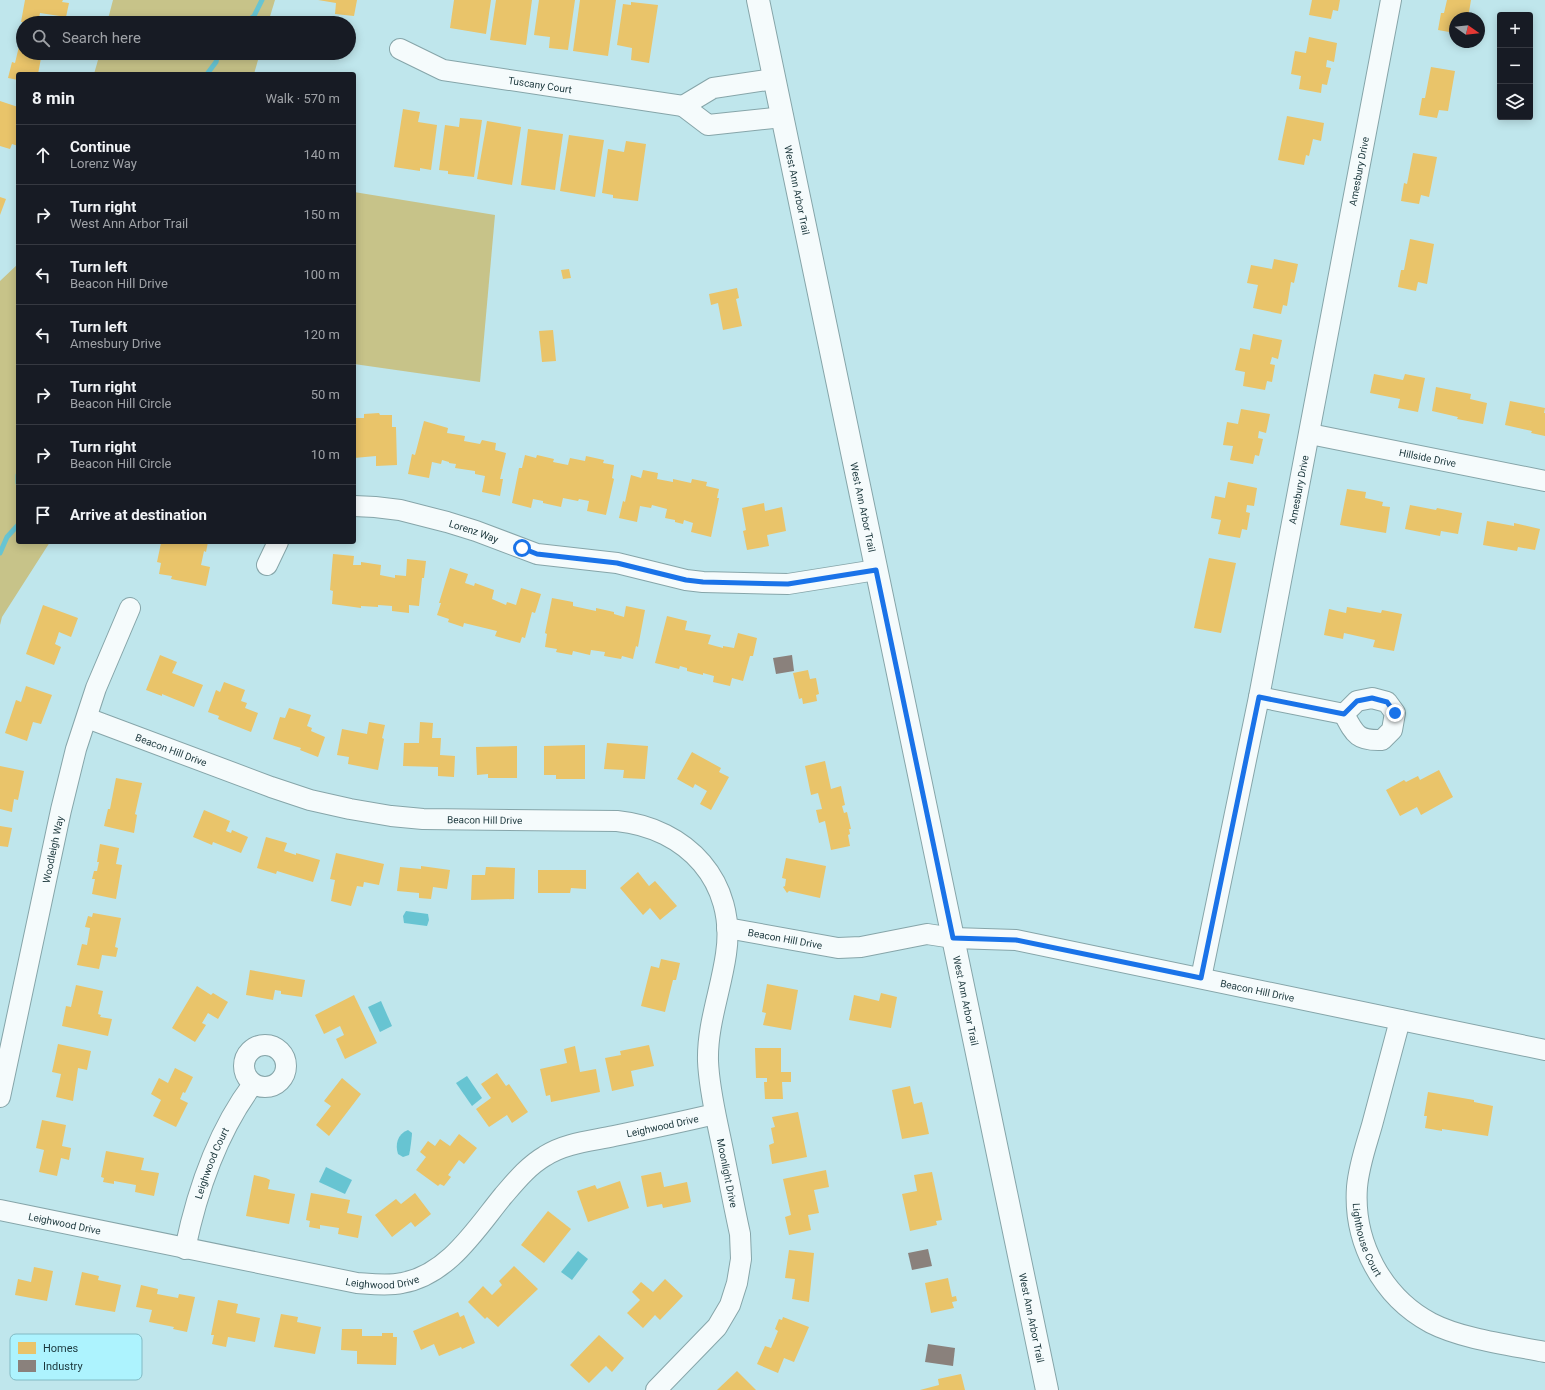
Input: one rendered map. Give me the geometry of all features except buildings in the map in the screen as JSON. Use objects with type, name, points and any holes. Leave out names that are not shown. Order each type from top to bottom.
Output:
[{"type":"street","name":"West Ann Arbor Trail","points":[[758,0],[1046,1390]]},
{"type":"street","name":"Amesbury Drive","points":[[1201,978],[1259,697],[1391,0]]},
{"type":"street","name":"Tuscany Court","points":[[400,49],[444,70],[683,106],[708,125],[783,117]]},
{"type":"street","points":[[683,106],[713,88],[774,79]]},
{"type":"street","name":"Hillside Drive","points":[[1310,434],[1545,481]]},
{"type":"street","name":"Lorenz Way","points":[[356,506],[400,510],[447,522],[476,531],[537,554],[617,563],[686,580],[788,584],[876,570]]},
{"type":"street","points":[[267,565],[277,544]]},
{"type":"street","name":"Woodleigh Way","points":[[0,1097],[61,810],[76,749],[96,688],[130,608]]},
{"type":"street","points":[[1259,697],[1344,714]]},
{"type":"street","name":"Beacon Hill Drive","points":[[87,718],[272,787],[310,800],[350,809],[391,816],[423,818],[617,821],[632,822],[650,827],[680,842],[704,865],[714,880],[720,893],[727,928],[838,948],[861,947],[927,934],[953,938],[1016,940],[1545,1050]]},
{"type":"street","name":"Moonlight Drive","points":[[656,1390],[717,1327],[730,1305],[737,1282],[741,1259],[740,1234],[708,1076],[707,1048],[710,1025],[726,955],[727,928]]},
{"type":"street","name":"Lighthouse Court","points":[[1400,1020],[1362,1156],[1359,1172],[1357,1189],[1358,1211],[1363,1239],[1371,1261],[1384,1283],[1398,1299],[1414,1312],[1432,1323],[1450,1331],[1545,1352]]},
{"type":"street","name":"Leighwood Court","points":[[185,1249],[193,1213],[205,1174],[219,1142],[253,1084]]},
{"type":"street","name":"Leighwood Drive","points":[[0,1210],[357,1283],[403,1283],[430,1272],[449,1259],[465,1243],[517,1180],[531,1165],[545,1155],[573,1144],[715,1114]]},
{"type":"shaded area","points":[[113,0],[275,0],[270,16],[109,16]]},
{"type":"shaded area","points":[[98,60],[258,60],[255,72],[95,72]]},
{"type":"shaded area","points":[[356,192],[495,215],[480,382],[356,364]]},
{"type":"shaded area","points":[[16,266],[16,544],[49,544],[2,617],[0,625],[0,281]]},
{"type":"water","points":[[406,911],[428,914],[429,920],[427,926],[404,923],[403,916]]},
{"type":"water","points":[[381,1001],[392,1026],[380,1032],[368,1007]]},
{"type":"water","points":[[467,1076],[482,1098],[472,1106],[456,1083]]},
{"type":"water","points":[[408,1130],[412,1133],[409,1155],[403,1157],[398,1154],[397,1144],[401,1134]]},
{"type":"water","points":[[326,1167],[352,1180],[345,1194],[319,1182]]},
{"type":"water","points":[[578,1251],[588,1259],[572,1280],[561,1272]]},
{"type":"waterway","points":[[254,16],[262,0]]},
{"type":"waterway","points":[[208,72],[216,60]]},
{"type":"waterway","points":[[0,553],[7,537],[16,527]]},
{"type":"route","points":[[522,548],[537,554],[617,563],[686,580],[703,582],[788,584],[876,570],[953,938],[1016,940],[1201,978],[1259,697],[1344,714],[1357,701],[1372,698],[1387,702],[1395,713]]}]
